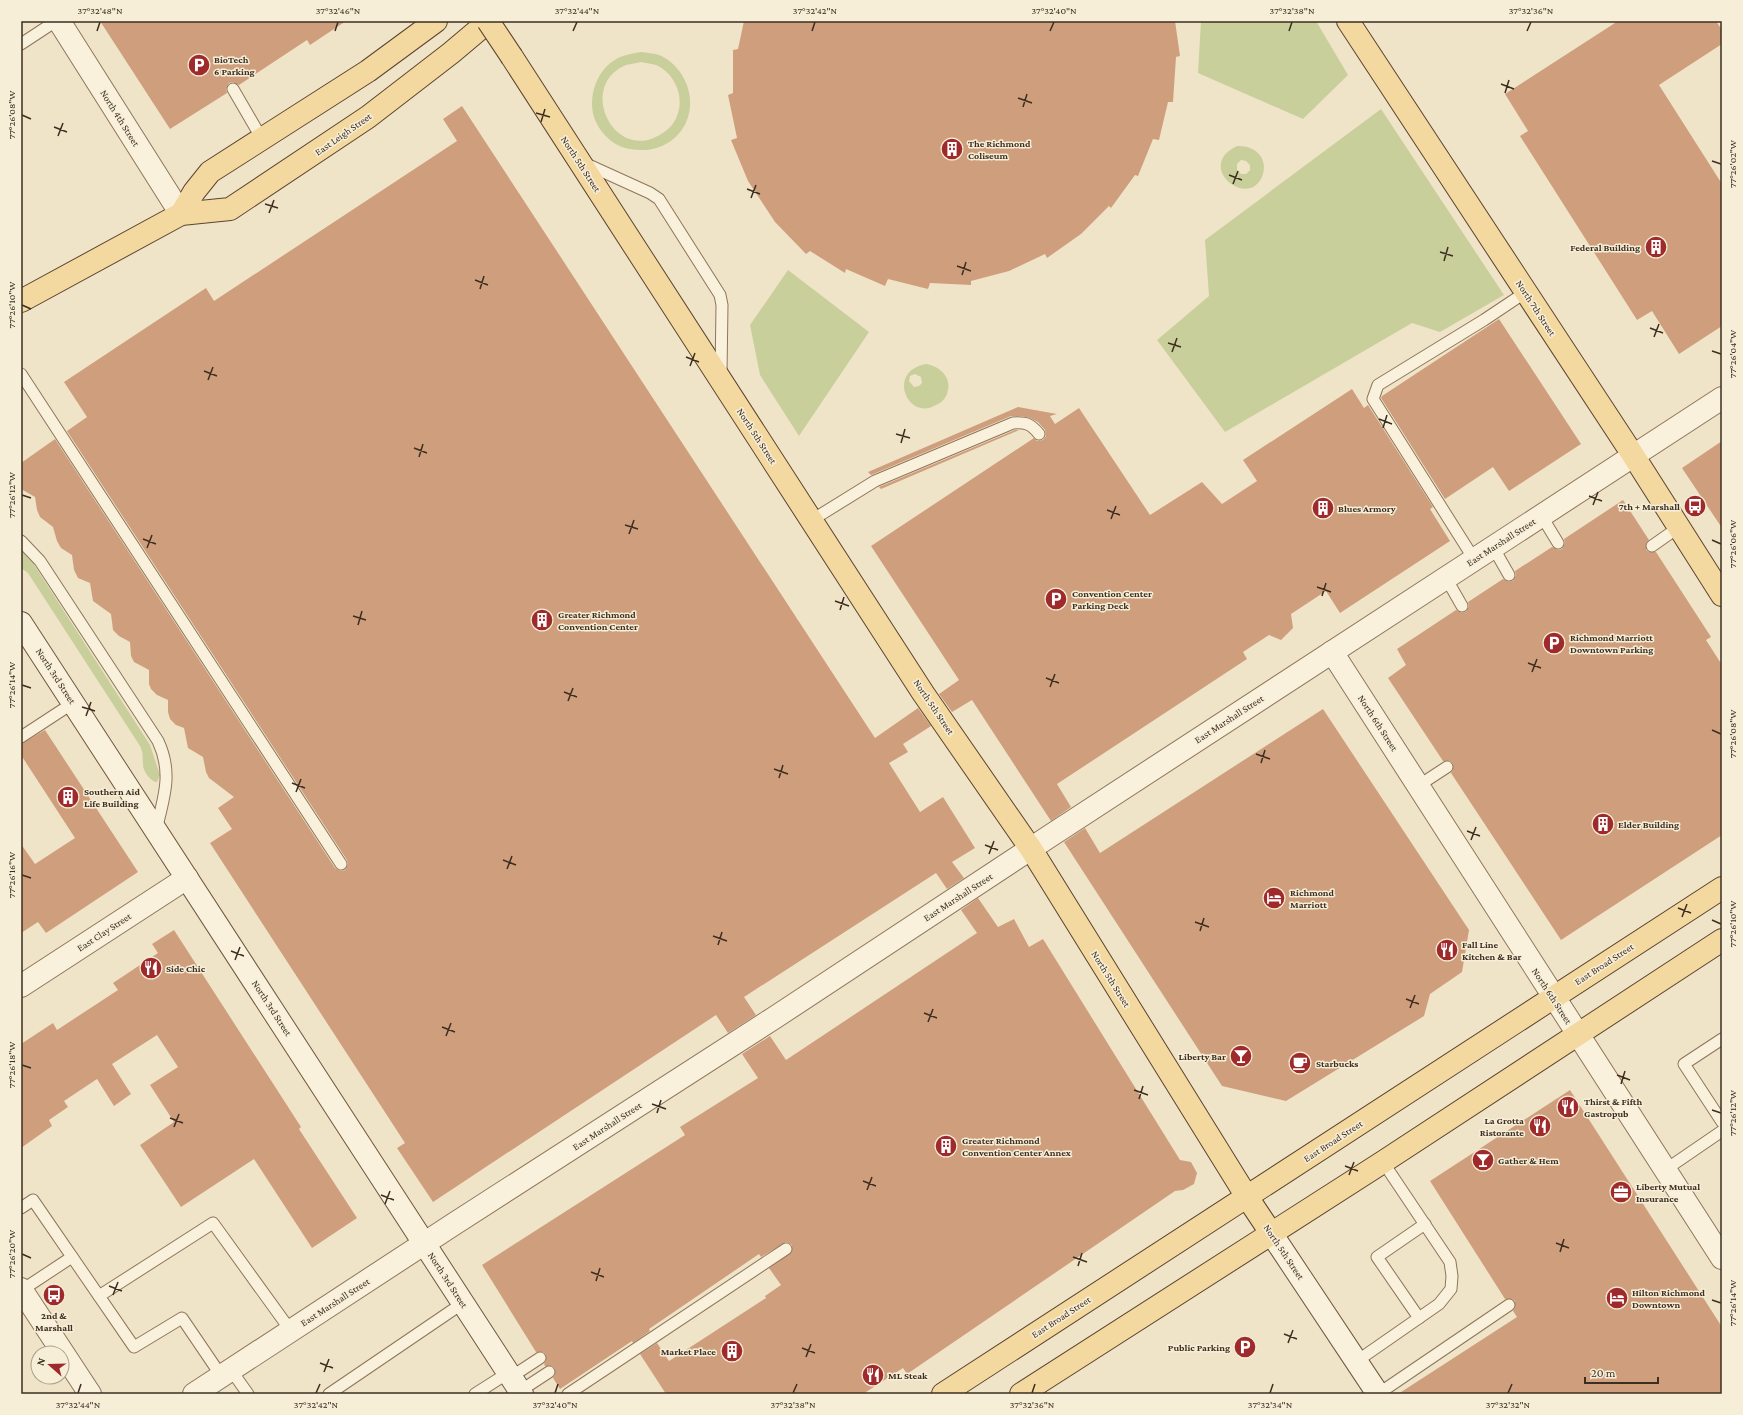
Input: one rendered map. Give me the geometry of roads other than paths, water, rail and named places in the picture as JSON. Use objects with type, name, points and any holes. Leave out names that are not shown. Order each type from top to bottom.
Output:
[{"type":"main road","points":[[181,214],[194,192],[210,172],[368,70],[436,21]]},
{"type":"main road","name":"East Leigh Street","points":[[21,301],[181,214],[230,209],[362,121],[445,57],[488,21]]},
{"type":"main road","name":"North 5th Street","points":[[488,21],[924,693],[1031,849],[1247,1198],[1271,1233]]},
{"type":"main road","name":"North 7th Street","points":[[1348,21],[1633,455],[1722,595]]},
{"type":"main road","name":"East Broad Street","points":[[943,1394],[1247,1198],[1722,888]]},
{"type":"main road","points":[[1021,1394],[1383,1162],[1722,940]]},
{"type":"street","name":"North 4th Street","points":[[58,21],[181,214]]},
{"type":"street","name":"East Marshall Street","points":[[194,1394],[424,1243],[774,1018],[1722,398]]},
{"type":"street","name":"North 3rd Street","points":[[21,623],[516,1384]]},
{"type":"street","name":"North 6th Street","points":[[1332,652],[1722,1258]]},
{"type":"street","name":"East Clay Street","points":[[21,986],[187,878]]},
{"type":"street","name":"North 5th Street","points":[[1271,1233],[1378,1394]]},
{"type":"street","points":[[21,1290],[90,1394]]},
{"type":"lane","points":[[21,44],[58,21]]},
{"type":"lane","points":[[233,89],[262,139]]},
{"type":"lane","points":[[580,161],[650,193],[659,199],[720,295],[722,305],[721,380]]},
{"type":"lane","points":[[1474,559],[1373,398],[1378,384],[1484,320],[1526,292]]},
{"type":"lane","points":[[21,374],[341,864]]},
{"type":"lane","points":[[812,520],[875,481],[1013,423],[1024,422],[1032,425],[1039,434]]},
{"type":"lane","points":[[1541,516],[1558,543]]},
{"type":"lane","points":[[1652,546],[1679,528]]},
{"type":"lane","points":[[21,541],[40,561],[162,747],[165,754],[167,785],[156,830]]},
{"type":"lane","points":[[1493,547],[1509,575]]},
{"type":"lane","points":[[1446,578],[1462,606]]},
{"type":"lane","points":[[21,738],[73,703]]},
{"type":"lane","points":[[1418,786],[1447,767]]},
{"type":"lane","points":[[1722,1039],[1684,1064],[1722,1122]]},
{"type":"lane","points":[[1665,1170],[1722,1131]]},
{"type":"lane","points":[[1357,1361],[1439,1304],[1451,1288],[1452,1276],[1450,1262],[1383,1162]]},
{"type":"lane","points":[[21,1208],[33,1200],[134,1348],[182,1318],[227,1373],[248,1394]]},
{"type":"lane","points":[[99,1296],[213,1223],[291,1331]]},
{"type":"lane","points":[[1419,1318],[1377,1257],[1425,1224]]},
{"type":"lane","points":[[568,1394],[786,1249]]},
{"type":"lane","points":[[21,1290],[72,1257]]},
{"type":"lane","points":[[329,1394],[464,1303]]},
{"type":"lane","points":[[1378,1394],[1509,1305]]},
{"type":"lane","points":[[516,1384],[540,1358]]},
{"type":"lane","points":[[475,1394],[516,1384],[549,1372]]},
{"type":"place","name":"BioTech 6 Parking","points":[[199,65]]},
{"type":"place","name":"The Richmond Coliseum","points":[[952,149]]},
{"type":"place","name":"Federal Building","points":[[1656,247]]},
{"type":"place","name":"7th + Marshall","points":[[1695,506]]},
{"type":"place","name":"Blues Armory","points":[[1323,508]]},
{"type":"place","name":"Convention Center Parking Deck","points":[[1056,599]]},
{"type":"place","name":"Greater Richmond Convention Center","points":[[542,620]]},
{"type":"place","name":"Richmond Marriott Downtown Parking","points":[[1554,643]]},
{"type":"place","name":"Southern Aid Life Building","points":[[68,797]]},
{"type":"place","name":"Elder Building","points":[[1603,824]]},
{"type":"place","name":"Richmond Marriott","points":[[1274,898]]},
{"type":"place","name":"Fall Line Kitchen & Bar","points":[[1447,950]]},
{"type":"place","name":"Side Chic","points":[[151,968]]},
{"type":"place","name":"Liberty Bar","points":[[1241,1056]]},
{"type":"place","name":"Starbucks","points":[[1300,1063]]},
{"type":"place","name":"Thirst & Fifth Gastropub","points":[[1568,1107]]},
{"type":"place","name":"La Grotta Ristorante","points":[[1540,1126]]},
{"type":"place","name":"Greater Richmond Convention Center Annex","points":[[946,1146]]},
{"type":"place","name":"Gather & Hem","points":[[1483,1160]]},
{"type":"place","name":"Liberty Mutual Insurance","points":[[1621,1192]]},
{"type":"place","name":"2nd & Marshall","points":[[54,1295]]},
{"type":"place","name":"Hilton Richmond Downtown","points":[[1617,1298]]},
{"type":"place","name":"Public Parking","points":[[1245,1347]]},
{"type":"place","name":"Market Place","points":[[732,1351]]},
{"type":"place","name":"ML Steak","points":[[873,1375]]}]
